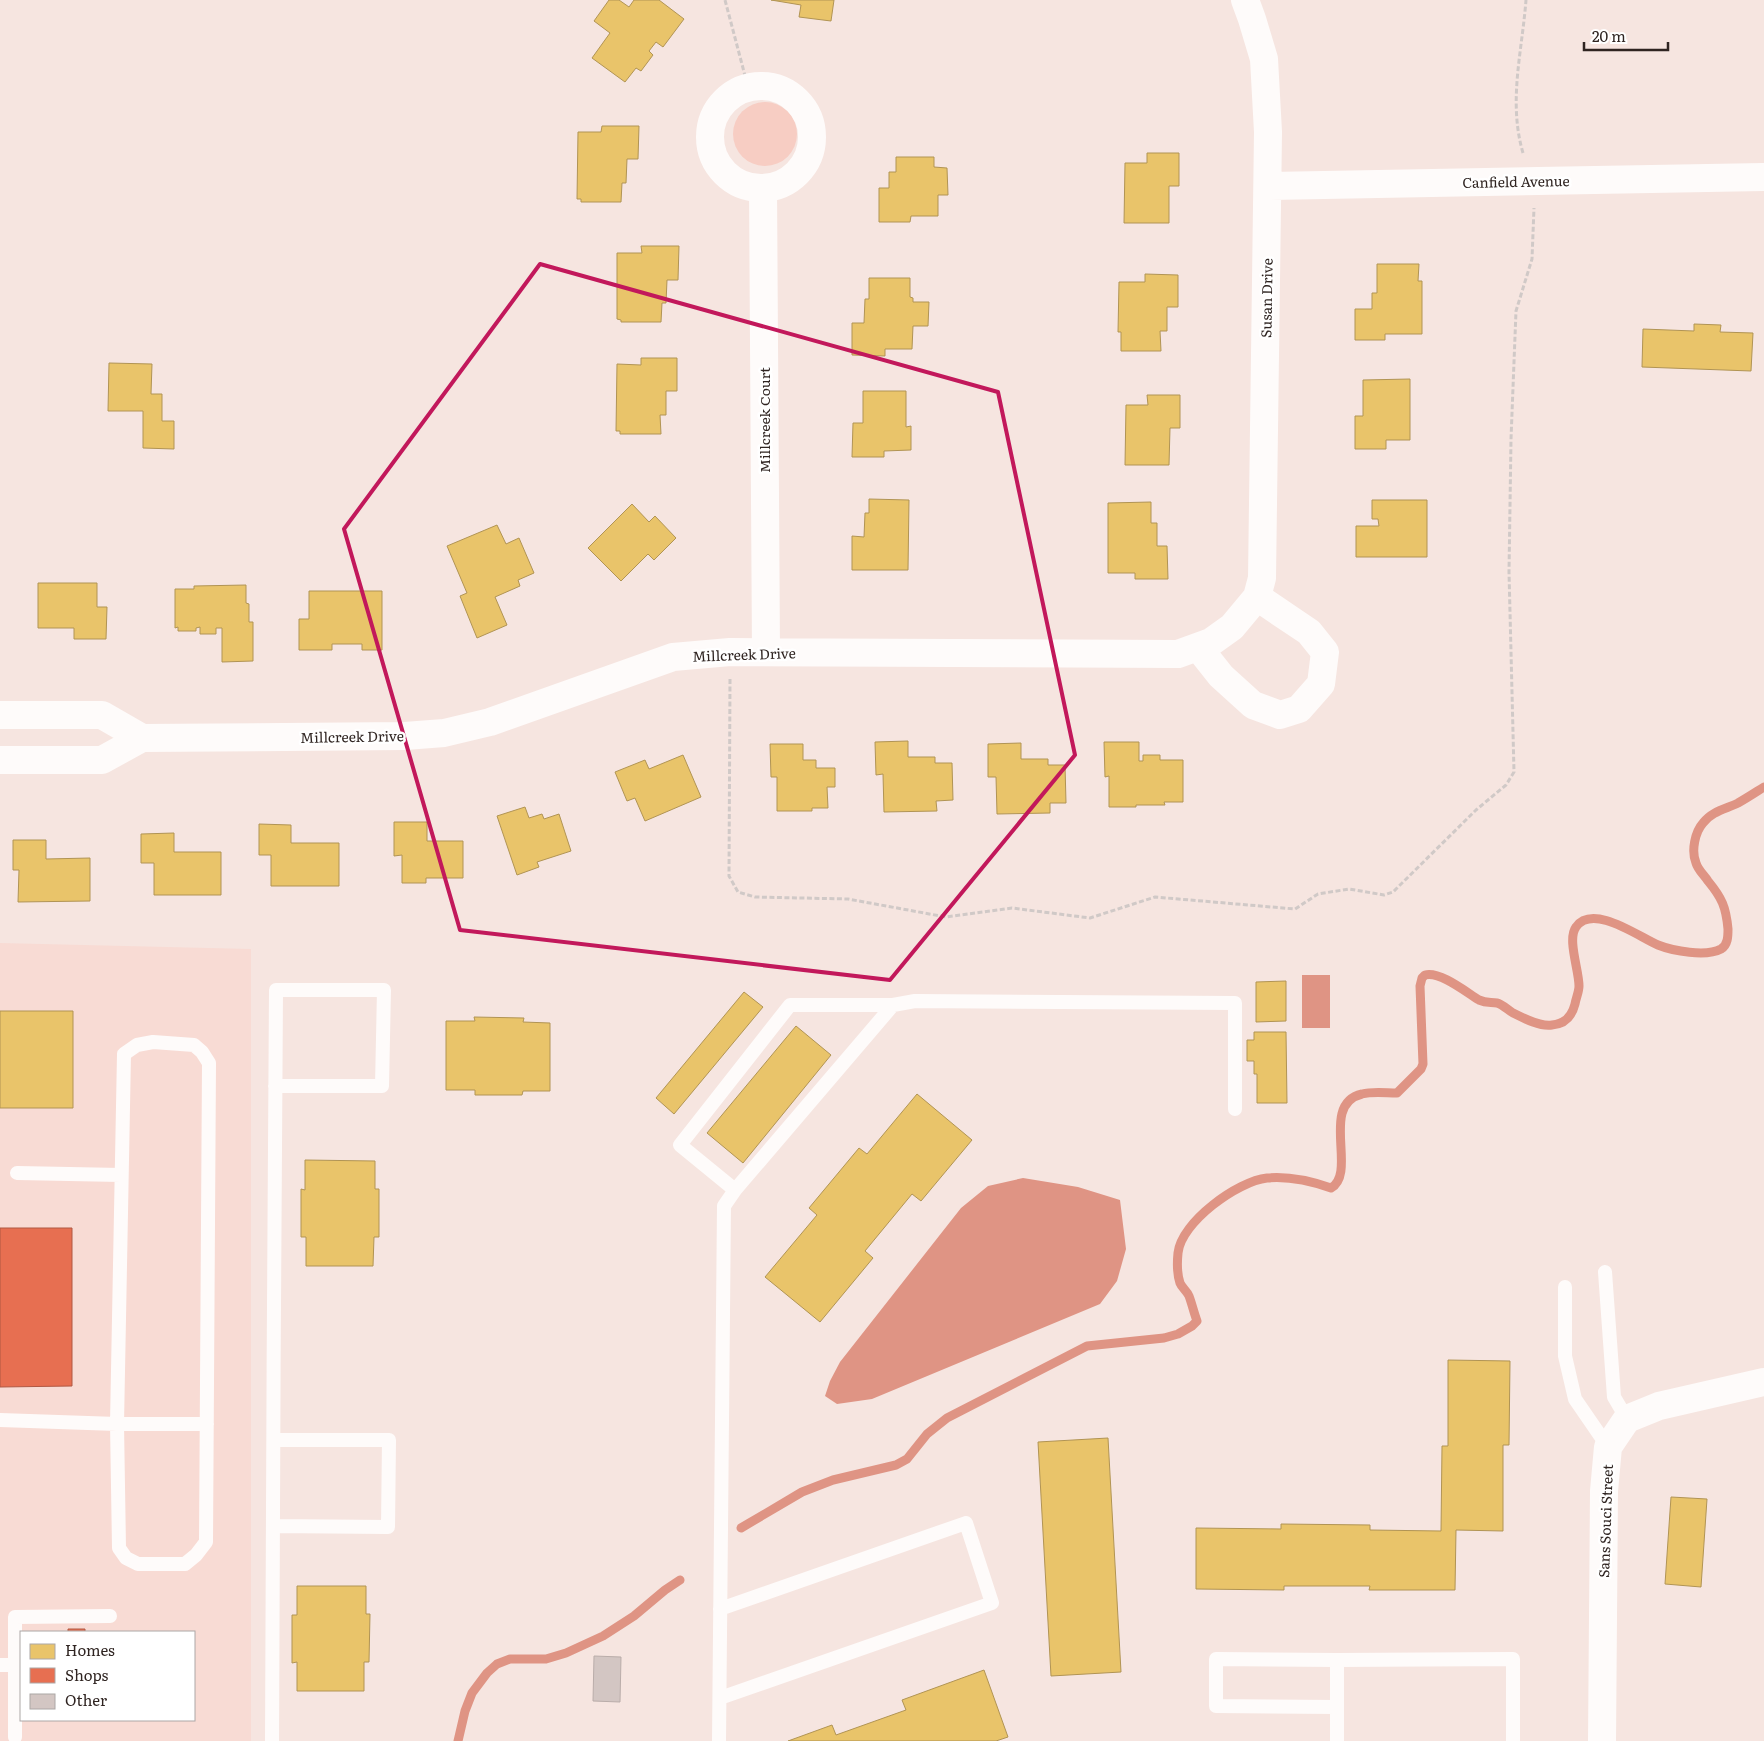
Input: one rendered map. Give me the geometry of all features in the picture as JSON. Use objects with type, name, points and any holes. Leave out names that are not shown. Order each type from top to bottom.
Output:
[{"type":"street","name":"Susan Drive","points":[[1232,627],[1257,597],[1262,578],[1268,132],[1264,59],[1245,0]]},
{"type":"street","points":[[764,86],[779,88],[792,96],[803,107],[810,122],[812,137],[810,152],[803,166],[792,178],[778,185],[763,188],[747,186],[732,178],[720,167],[713,152],[710,136],[713,120],[721,105],[733,94],[748,87],[764,86]]},
{"type":"street","name":"Canfield Avenue","points":[[1268,186],[1764,177]]},
{"type":"street","name":"Millcreek Court","points":[[763,188],[766,652]]},
{"type":"street","points":[[1198,647],[1222,676],[1253,705],[1280,715],[1299,709],[1322,684],[1325,652],[1309,632],[1257,597]]},
{"type":"street","name":"Millcreek Drive","points":[[0,760],[102,760],[142,738],[405,736],[444,733],[490,722],[673,658],[730,652],[1178,654],[1211,642],[1232,627]]},
{"type":"street","points":[[0,715],[102,715],[142,738]]},
{"type":"street","points":[[1628,1419],[1659,1406],[1764,1382]]},
{"type":"street","name":"Sans Souci Street","points":[[1602,1741],[1604,1491],[1608,1447],[1628,1419]]},
{"type":"lane","points":[[272,1741],[275,1086],[276,990],[384,990],[382,1086],[275,1086]]},
{"type":"lane","points":[[736,1190],[680,1145],[790,1005],[893,1005],[915,1001],[1235,1003],[1235,1109]]},
{"type":"lane","points":[[719,1741],[724,1206],[893,1005]]},
{"type":"lane","points":[[153,1042],[194,1045],[202,1052],[209,1063],[206,1542],[196,1555],[185,1564],[138,1564],[126,1558],[119,1548],[117,1424],[121,1175],[124,1054],[137,1045],[153,1042]]},
{"type":"lane","points":[[17,1173],[121,1175]]},
{"type":"lane","points":[[1605,1272],[1614,1397],[1628,1419]]},
{"type":"lane","points":[[1565,1287],[1566,1356],[1575,1399],[1608,1447]]},
{"type":"lane","points":[[0,1420],[117,1424],[207,1424]]},
{"type":"lane","points":[[273,1526],[388,1526],[389,1440],[274,1440]]},
{"type":"lane","points":[[720,1609],[966,1523],[992,1603],[720,1698]]},
{"type":"lane","points":[[15,1737],[16,1617],[110,1616]]},
{"type":"lane","points":[[1337,1707],[1216,1706],[1216,1659],[1513,1659],[1513,1741]]},
{"type":"lane","points":[[1337,1660],[1337,1741]]},
{"type":"lane","points":[[0,1664],[15,1665]]},
{"type":"path","points":[[725,0],[748,87]]},
{"type":"highlighted area","points":[[540,264],[998,392],[1075,755],[890,980],[460,930],[344,529]]},
{"type":"shaded area","points":[[765,102],[783,108],[791,116],[797,134],[791,152],[783,160],[765,166],[747,160],[739,152],[733,134],[739,116],[747,108]]},
{"type":"shaded area","points":[[0,943],[251,949],[251,1741],[0,1741]]},
{"type":"shaded area","points":[[1302,975],[1330,975],[1330,1028],[1302,1028]]},
{"type":"shaded area","points":[[1023,1178],[1078,1187],[1120,1200],[1126,1249],[1117,1281],[1100,1304],[872,1399],[837,1404],[825,1396],[840,1362],[961,1208],[988,1186]]},
{"type":"building: Homes","points":[[609,0],[619,0],[629,7],[634,0],[659,0],[684,19],[663,47],[656,42],[649,51],[653,55],[641,71],[636,68],[625,82],[592,58],[610,33],[594,21]]},
{"type":"building: Homes","points":[[771,0],[834,0],[831,21],[799,17],[801,5]]},
{"type":"building: Homes","points":[[602,126],[639,126],[638,159],[627,159],[626,183],[622,183],[621,202],[581,202],[581,199],[577,199],[578,132],[601,132]]},
{"type":"building: Homes","points":[[1147,153],[1179,153],[1179,186],[1169,186],[1169,223],[1124,223],[1125,163],[1147,163]]},
{"type":"building: Homes","points":[[896,157],[934,157],[934,167],[947,168],[948,195],[938,195],[938,216],[911,216],[910,222],[879,222],[879,188],[889,188],[889,172],[896,172]]},
{"type":"building: Homes","points":[[641,246],[679,246],[678,280],[667,280],[666,303],[662,303],[661,322],[621,322],[621,320],[617,319],[617,253],[642,253]]},
{"type":"building: Homes","points":[[1377,264],[1419,264],[1418,281],[1422,281],[1422,334],[1385,334],[1385,340],[1355,340],[1355,309],[1372,309],[1372,293],[1377,293]]},
{"type":"building: Homes","points":[[1145,274],[1178,275],[1178,307],[1167,307],[1167,331],[1160,331],[1161,351],[1121,351],[1121,332],[1118,332],[1119,282],[1145,282]]},
{"type":"building: Homes","points":[[869,278],[910,278],[910,297],[913,298],[913,302],[929,302],[928,326],[913,326],[912,349],[885,349],[885,356],[852,355],[852,323],[864,323],[865,299],[869,299]]},
{"type":"building: Homes","points":[[1694,324],[1721,325],[1720,332],[1753,333],[1751,371],[1642,367],[1643,329],[1694,331]]},
{"type":"building: Homes","points":[[641,358],[677,358],[677,391],[666,391],[666,415],[660,415],[661,434],[620,434],[620,431],[616,431],[617,364],[641,365]]},
{"type":"building: Homes","points":[[109,363],[152,364],[151,394],[162,394],[162,421],[174,421],[174,449],[143,448],[143,411],[108,411]]},
{"type":"building: Homes","points":[[1410,379],[1410,440],[1386,440],[1386,449],[1355,449],[1355,416],[1363,416],[1363,380]]},
{"type":"building: Homes","points":[[863,391],[906,391],[906,427],[911,426],[911,450],[884,451],[884,457],[852,457],[853,423],[863,423]]},
{"type":"building: Homes","points":[[1147,395],[1180,395],[1180,428],[1170,428],[1169,465],[1125,465],[1126,405],[1148,405]]},
{"type":"building: Homes","points":[[869,499],[909,500],[908,570],[852,570],[852,536],[864,537],[865,513],[869,513]]},
{"type":"building: Homes","points":[[1372,500],[1427,500],[1427,557],[1356,557],[1356,526],[1379,526],[1378,519],[1372,519]]},
{"type":"building: Homes","points":[[1151,502],[1151,523],[1157,523],[1157,546],[1167,546],[1168,579],[1135,579],[1135,573],[1108,573],[1108,503]]},
{"type":"building: Homes","points":[[632,504],[649,522],[655,516],[676,538],[654,560],[648,554],[621,581],[588,548]]},
{"type":"building: Homes","points":[[497,525],[506,544],[519,538],[534,573],[518,580],[520,586],[495,597],[507,625],[477,638],[460,596],[467,593],[447,546]]},
{"type":"building: Homes","points":[[38,583],[97,583],[97,607],[107,607],[106,639],[74,639],[74,628],[38,628]]},
{"type":"building: Homes","points":[[246,585],[249,622],[253,622],[253,661],[222,662],[222,628],[216,628],[216,634],[200,634],[200,627],[196,628],[196,631],[178,631],[178,627],[175,628],[175,589],[194,589],[194,586]]},
{"type":"building: Homes","points":[[309,591],[382,591],[382,650],[362,650],[362,644],[332,644],[332,650],[299,650],[299,619],[309,619]]},
{"type":"building: Homes","points":[[908,741],[908,757],[935,757],[935,763],[952,763],[953,800],[936,801],[937,811],[884,812],[883,774],[876,775],[875,742]]},
{"type":"building: Homes","points":[[1104,742],[1139,742],[1139,761],[1143,761],[1143,755],[1160,755],[1160,760],[1183,760],[1183,802],[1164,802],[1165,805],[1136,805],[1136,807],[1109,807],[1109,776],[1105,777]]},
{"type":"building: Homes","points":[[1021,743],[1021,759],[1048,759],[1048,765],[1065,765],[1066,803],[1050,803],[1050,813],[997,814],[996,777],[988,777],[988,744]]},
{"type":"building: Homes","points":[[770,744],[803,744],[803,760],[816,760],[816,768],[835,768],[835,787],[827,787],[828,808],[812,808],[812,811],[777,811],[777,777],[771,777]]},
{"type":"building: Homes","points":[[683,755],[701,797],[645,821],[635,798],[627,801],[615,772],[645,760],[649,769]]},
{"type":"building: Homes","points":[[525,807],[529,818],[542,814],[544,819],[559,814],[571,851],[537,862],[539,867],[517,875],[497,816]]},
{"type":"building: Homes","points":[[394,822],[427,822],[427,841],[463,841],[463,878],[426,878],[426,883],[402,883],[402,855],[394,856]]},
{"type":"building: Homes","points":[[259,824],[291,825],[291,843],[339,843],[339,886],[271,886],[271,855],[259,855]]},
{"type":"building: Homes","points":[[174,833],[174,852],[221,852],[221,895],[154,895],[154,863],[141,863],[141,834]]},
{"type":"building: Homes","points":[[13,840],[46,840],[46,859],[90,858],[90,901],[18,902],[19,870],[13,870]]},
{"type":"building: Homes","points":[[1286,981],[1286,1021],[1256,1022],[1256,982]]},
{"type":"building: Homes","points":[[744,992],[763,1007],[674,1114],[656,1098]]},
{"type":"building: Homes","points":[[0,1011],[73,1011],[73,1108],[0,1108]]},
{"type":"building: Homes","points":[[474,1017],[524,1018],[523,1022],[550,1023],[550,1091],[523,1091],[522,1095],[475,1095],[475,1090],[446,1090],[446,1021],[475,1021]]},
{"type":"building: Homes","points":[[796,1026],[831,1055],[743,1163],[707,1133]]},
{"type":"building: Homes","points":[[1254,1032],[1286,1032],[1287,1103],[1257,1103],[1257,1074],[1254,1074],[1254,1061],[1247,1061],[1247,1040],[1254,1040]]},
{"type":"building: Homes","points":[[917,1094],[972,1140],[921,1201],[912,1194],[865,1251],[873,1258],[820,1322],[765,1277],[817,1215],[809,1208],[859,1148],[867,1154]]},
{"type":"building: Homes","points":[[305,1160],[375,1161],[375,1189],[379,1189],[379,1237],[374,1237],[373,1266],[306,1266],[306,1237],[301,1237],[301,1189],[305,1190]]},
{"type":"building: Homes","points":[[1448,1360],[1510,1361],[1509,1445],[1503,1445],[1503,1531],[1456,1530],[1455,1590],[1369,1590],[1370,1586],[1284,1586],[1284,1590],[1196,1589],[1196,1528],[1281,1529],[1281,1524],[1370,1525],[1370,1530],[1441,1531],[1442,1446],[1448,1446]]},
{"type":"building: Homes","points":[[1108,1438],[1121,1672],[1051,1676],[1038,1442]]},
{"type":"building: Homes","points":[[1671,1497],[1707,1499],[1701,1587],[1665,1584]]},
{"type":"building: Homes","points":[[297,1586],[366,1586],[366,1614],[370,1614],[369,1662],[364,1662],[364,1691],[297,1691],[297,1662],[292,1663],[292,1615],[297,1615]]},
{"type":"building: Homes","points":[[984,1670],[1008,1737],[996,1741],[788,1741],[832,1725],[836,1735],[906,1710],[902,1700]]},
{"type":"building: Shops","points":[[0,1228],[72,1228],[72,1386],[0,1387]]},
{"type":"building: Shops","points":[[68,1629],[85,1629],[85,1631],[68,1631]]},
{"type":"building: Other","points":[[594,1656],[621,1657],[620,1702],[593,1701]]},
{"type":"waterway","points":[[741,1528],[802,1492],[833,1480],[896,1465],[907,1459],[927,1434],[947,1418],[1087,1346],[1164,1338],[1178,1334],[1192,1326],[1197,1321],[1189,1296],[1180,1283],[1178,1276],[1178,1253],[1181,1241],[1200,1216],[1213,1205],[1227,1195],[1255,1181],[1267,1178],[1291,1178],[1331,1188],[1338,1180],[1341,1168],[1340,1124],[1343,1111],[1349,1100],[1366,1093],[1397,1093],[1421,1069],[1423,1064],[1420,986],[1425,975],[1438,976],[1445,979],[1479,1000],[1499,1004],[1532,1022],[1552,1025],[1567,1019],[1575,1004],[1579,990],[1579,979],[1573,939],[1576,927],[1584,921],[1593,919],[1604,920],[1628,929],[1658,945],[1672,949],[1698,953],[1707,953],[1721,949],[1728,937],[1726,915],[1720,898],[1697,866],[1694,853],[1696,836],[1700,827],[1711,816],[1738,803],[1764,787]]},
{"type":"waterway","points":[[458,1741],[465,1711],[472,1693],[487,1673],[497,1664],[510,1659],[546,1659],[566,1653],[603,1636],[634,1616],[680,1580]]}]
